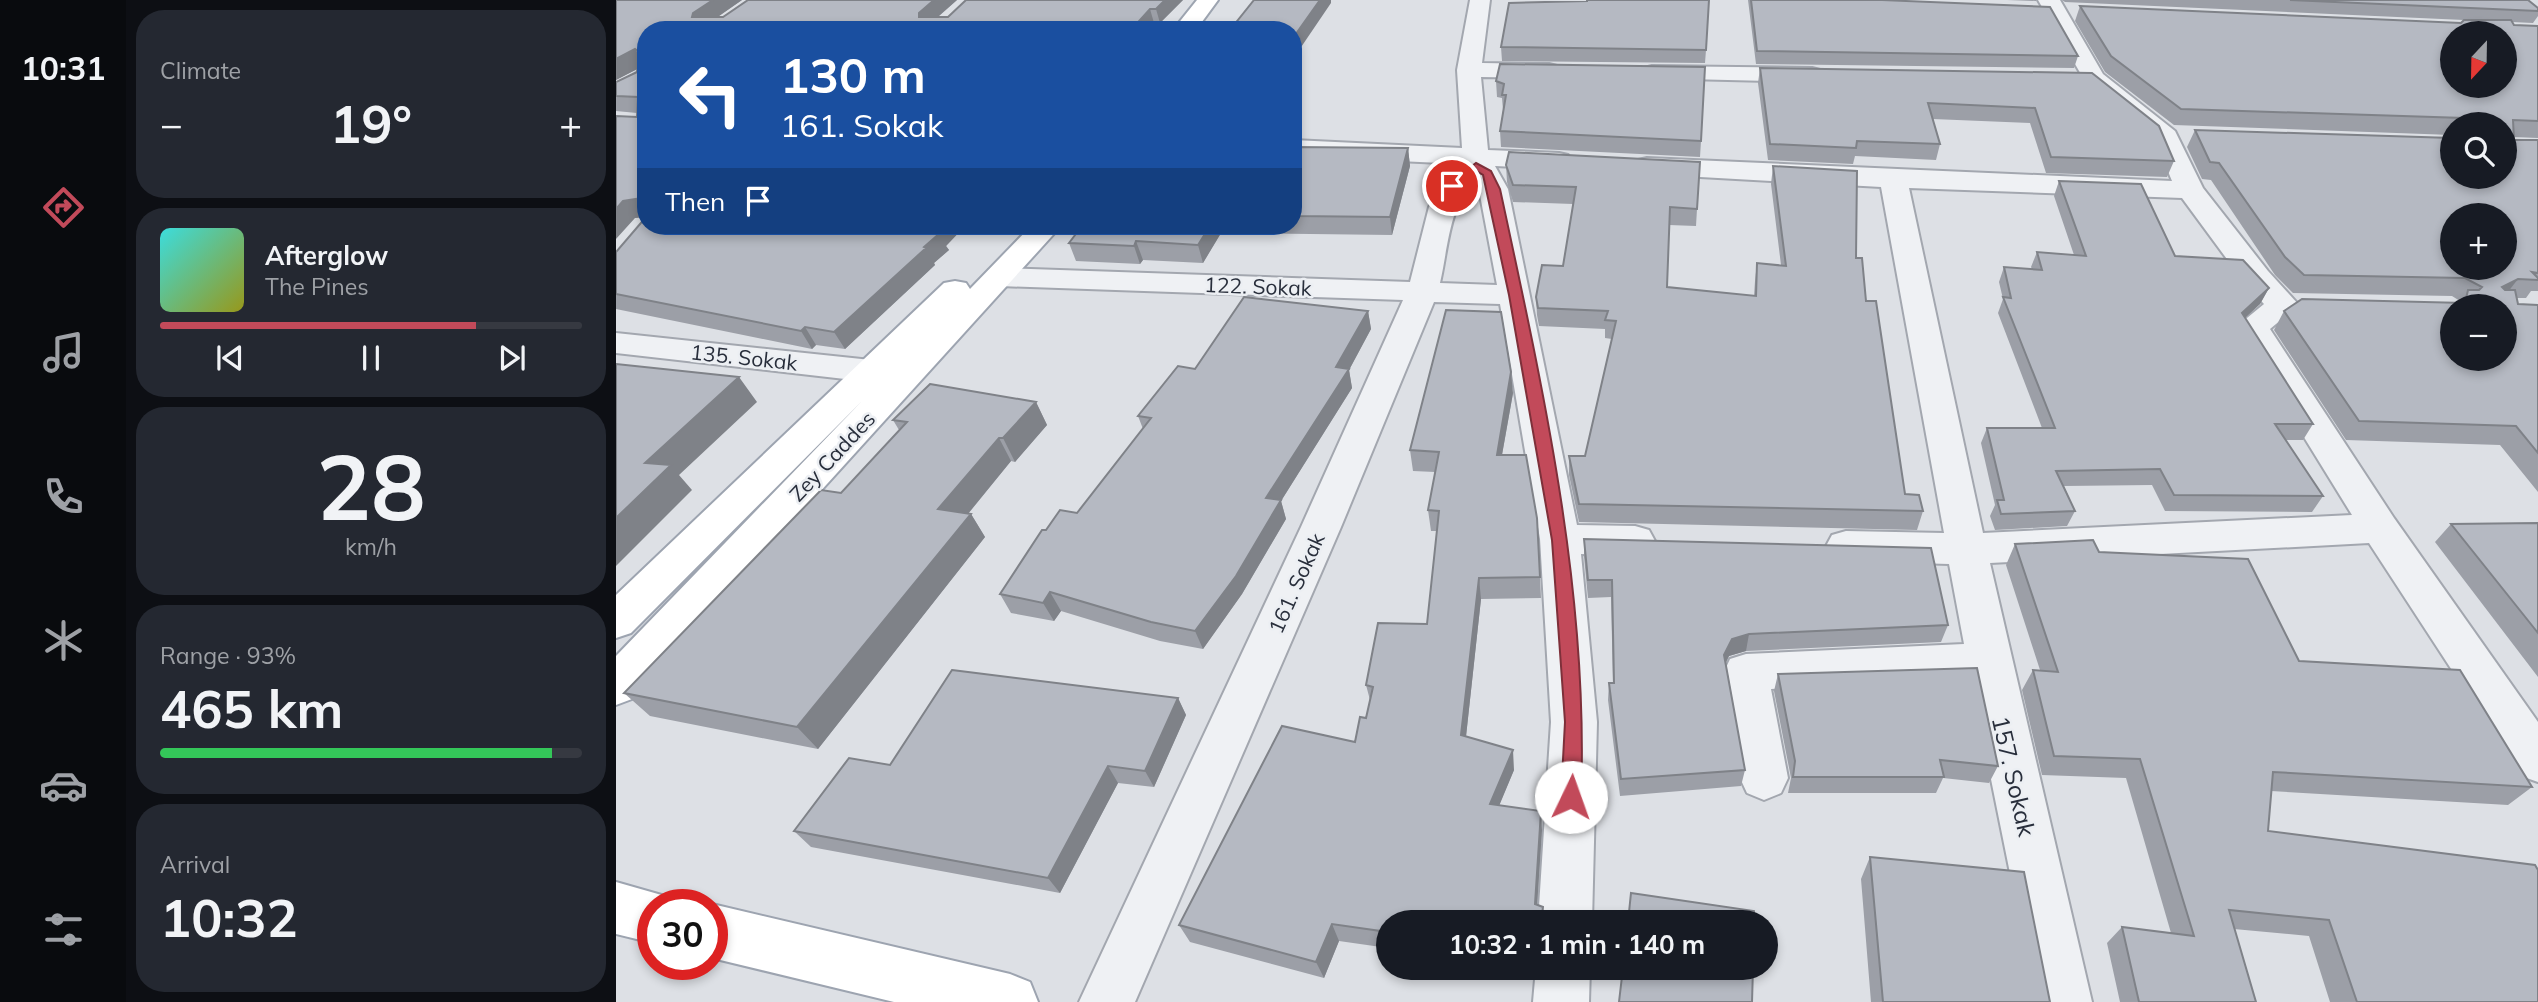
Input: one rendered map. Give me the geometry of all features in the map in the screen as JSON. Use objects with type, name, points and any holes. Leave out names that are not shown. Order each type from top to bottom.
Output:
[{"type":"main road","points":[[1191,21],[1208,0]]},
{"type":"main road","points":[[1216,21],[1232,0]]},
{"type":"main road","name":"Zey Caddes","points":[[616,621],[1009,235]]},
{"type":"main road","name":"Zey Caddes","points":[[616,686],[1039,235]]},
{"type":"main road","points":[[616,908],[637,913]]},
{"type":"main road","points":[[728,935],[1010,1002]]},
{"type":"street","points":[[1480,0],[1469,70],[1477,161],[1488,173],[1494,189],[1560,540],[1574,722],[1566,910]]},
{"type":"street","points":[[2054,8],[2080,78],[2180,136],[2190,190],[2257,278],[2296,305],[2252,327],[2380,528],[2538,761]]},
{"type":"street","points":[[1469,70],[1566,71]]},
{"type":"street","points":[[1636,72],[1830,75]]},
{"type":"street","points":[[1302,149],[1477,161],[1602,163],[1893,180],[2190,190]]},
{"type":"street","name":"161. Sokak","points":[[1107,1002],[1316,540],[1423,291],[1448,197],[1458,180],[1477,161]]},
{"type":"street","name":"157. Sokak","points":[[1893,180],[1989,661],[2064,1002]]},
{"type":"street","name":"122. Sokak","points":[[1000,277],[1516,295]]},
{"type":"street","name":"135. Sokak","points":[[616,343],[872,371]]},
{"type":"street","points":[[1804,545],[1966,549],[2380,528]]},
{"type":"street","points":[[1560,540],[1668,542]]},
{"type":"street","points":[[1763,778],[1746,672],[1989,661]]},
{"type":"street","points":[[1561,1002],[1562,980]]},
{"type":"building","points":[[616,0],[713,0],[693,13],[692,17],[723,17],[748,0],[934,0],[919,13],[919,17],[948,17],[966,0],[1165,0],[1156,9],[1150,9],[1139,21],[637,21],[637,50],[635,49],[616,59]]},
{"type":"building","points":[[1254,0],[1320,0],[1302,25],[1302,21],[1237,21]]},
{"type":"building","points":[[1709,0],[1706,50],[1501,47],[1509,3]]},
{"type":"building","points":[[1751,0],[1882,0],[2050,7],[2078,56],[1757,51]]},
{"type":"building","points":[[2290,0],[2528,0],[2538,11]]},
{"type":"building","points":[[2080,6],[2440,22],[2440,98],[2517,98],[2517,25],[2538,26],[2538,121],[2517,120],[2517,112],[2440,112],[2440,117],[2181,109],[2111,56]]},
{"type":"building","points":[[2464,20],[2512,21],[2463,21]]},
{"type":"building","points":[[1500,64],[1705,67],[1701,141],[1500,131],[1506,95],[1502,95],[1504,84],[1496,81]]},
{"type":"building","points":[[1760,68],[2092,73],[2159,126],[2174,161],[2051,157],[2035,108],[1928,103],[1940,144],[1857,141],[1856,148],[1770,144]]},
{"type":"building","points":[[637,72],[637,97],[616,96],[616,82]]},
{"type":"building","points":[[616,116],[637,117],[637,206],[636,199],[623,201],[616,209]]},
{"type":"building","points":[[2195,130],[2440,138],[2440,189],[2517,189],[2517,140],[2538,140],[2538,273],[2532,272],[2538,280],[2517,280],[2517,203],[2440,203],[2440,278],[2304,275],[2285,257],[2219,163],[2210,162]]},
{"type":"building","points":[[1302,147],[1408,148],[1390,217],[1302,216]]},
{"type":"building","points":[[1509,152],[1700,162],[1697,209],[1670,207],[1667,287],[1756,296],[1757,263],[1786,266],[1773,166],[1857,171],[1856,258],[1862,258],[1866,301],[1876,301],[1905,494],[1919,495],[1923,511],[1579,504],[1569,456],[1585,456],[1616,321],[1605,320],[1608,311],[1538,308],[1536,297],[1542,265],[1563,266],[1576,187],[1513,185],[1506,165]]},
{"type":"building","points":[[2059,181],[2141,184],[2175,256],[2243,260],[2269,288],[2242,313],[2313,424],[2275,424],[2323,496],[2174,495],[2160,469],[2056,471],[2075,511],[2001,514],[1997,500],[2004,500],[1987,428],[2055,428],[2003,297],[2011,298],[2004,267],[2042,270],[2037,252],[2086,256]]},
{"type":"building","points":[[637,228],[637,235],[938,235],[834,332],[805,327],[801,331],[616,294],[616,252]]},
{"type":"building","points":[[1075,235],[1204,235],[1198,245],[1136,241],[1134,246],[1069,243]]},
{"type":"building","points":[[2469,280],[2516,280],[2502,287],[2505,290],[2515,290],[2516,294],[2467,294],[2468,290],[2479,290],[2482,287]]},
{"type":"building","points":[[1244,297],[1368,311],[1336,367],[1349,369],[1266,498],[1281,500],[1236,576],[1195,631],[1151,622],[1050,592],[1043,603],[1000,594],[1042,530],[1046,530],[1060,510],[1077,513],[1151,418],[1138,416],[1178,366],[1195,369]]},
{"type":"building","points":[[2302,299],[2440,302],[2440,371],[2517,371],[2517,299],[2518,304],[2538,305],[2538,453],[2516,426],[2359,421],[2284,311]]},
{"type":"building","points":[[1446,310],[1501,312],[1511,372],[1497,455],[1526,455],[1537,518],[1540,577],[1479,578],[1461,735],[1513,750],[1490,804],[1541,811],[1535,904],[1543,907],[1543,910],[1376,910],[1376,930],[1332,924],[1316,962],[1179,925],[1282,726],[1355,742],[1360,717],[1366,718],[1373,687],[1366,685],[1378,623],[1427,624],[1439,511],[1428,510],[1439,452],[1410,450]]},
{"type":"building","points":[[616,364],[739,377],[645,463],[671,465],[616,518]]},
{"type":"building","points":[[930,384],[1036,402],[1003,438],[999,438],[938,509],[971,514],[797,727],[624,693],[821,490],[841,493],[907,422],[893,420]]},
{"type":"building","points":[[2538,523],[2538,633],[2451,524]]},
{"type":"building","points":[[1584,539],[1931,548],[1948,625],[1749,634],[1732,639],[1724,655],[1745,770],[1621,779],[1609,683],[1614,683],[1612,580],[1588,580]]},
{"type":"building","points":[[2093,540],[2099,552],[2248,559],[2299,661],[2460,670],[2532,787],[2273,772],[2268,831],[2535,865],[2538,870],[2538,1002],[2357,1002],[2329,920],[2229,910],[2256,1002],[2139,1002],[2122,927],[2194,936],[2140,759],[2054,756],[2033,670],[2058,672],[2015,544]]},
{"type":"building","points":[[1977,668],[1998,766],[1940,760],[1944,777],[1793,777],[1795,761],[1778,674]]},
{"type":"building","points":[[952,670],[1178,698],[1145,771],[1108,766],[1048,878],[794,831],[849,758],[890,765]]},
{"type":"building","points":[[1870,857],[2024,872],[2050,1002],[1883,1002]]},
{"type":"building","points":[[1631,893],[1747,910],[1629,910]]},
{"type":"building","points":[[1622,980],[1753,980],[1752,1002],[1619,1002]]},
{"type":"route","points":[[1452,186],[1464,173],[1476,166],[1488,173],[1494,189],[1516,295],[1560,540],[1574,722],[1571,797]]}]
